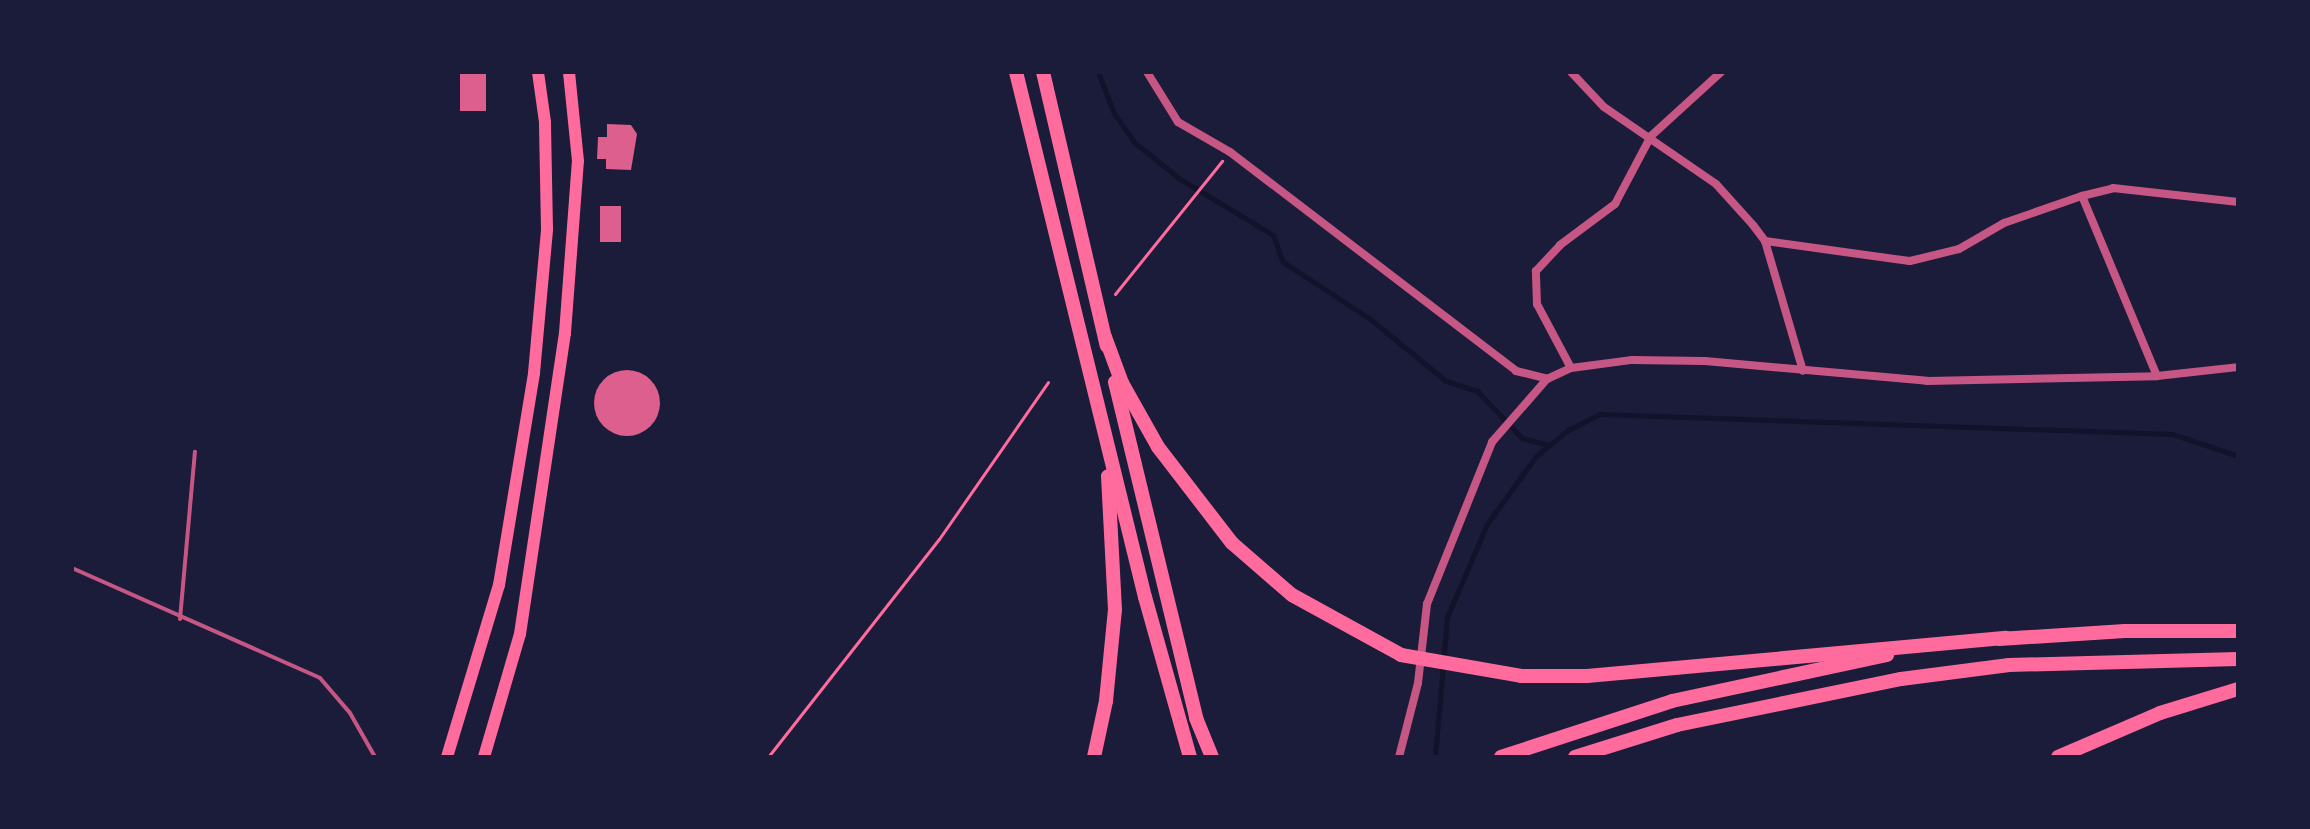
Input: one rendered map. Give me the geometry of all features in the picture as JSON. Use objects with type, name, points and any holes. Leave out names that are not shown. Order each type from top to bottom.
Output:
[{"type":"highway","points":[[1016,72],[1100,416],[1190,757]]},
{"type":"highway","points":[[1043,72],[1196,718],[1212,757]]},
{"type":"highway","points":[[1105,337],[1122,383],[1158,447],[1232,543],[1292,595],[1401,655],[1478,670],[1587,676],[2006,638],[2238,631]]},
{"type":"highway","points":[[1094,757],[1106,701],[1115,610],[1100,416]]},
{"type":"highway","points":[[1501,757],[1672,701],[1774,677],[2006,638]]},
{"type":"highway","points":[[1575,757],[1677,725],[1901,679],[2009,665],[2238,659]]},
{"type":"highway","points":[[2058,757],[2160,713],[2238,689]]},
{"type":"main road","points":[[447,757],[499,585],[534,373],[547,229],[545,122],[538,72]]},
{"type":"main road","points":[[484,757],[520,634],[565,333],[578,161],[569,72]]},
{"type":"street","points":[[1147,72],[1178,122],[1230,152],[1516,371],[1547,379]]},
{"type":"street","points":[[1571,72],[1604,107],[1651,136],[1716,184],[1765,241],[1803,371]]},
{"type":"street","points":[[1571,368],[1537,304],[1536,271],[1560,245],[1615,204],[1651,136],[1721,72]]},
{"type":"street","points":[[1765,241],[1910,261],[1959,249],[2004,223],[2113,188],[2238,202]]},
{"type":"street","points":[[2082,196],[2157,376]]},
{"type":"street","points":[[1399,757],[1418,683],[1427,604],[1492,442],[1547,379],[1571,368],[1632,360],[1927,381],[2157,376],[2238,367]]},
{"type":"lane","points":[[180,619],[195,452]]},
{"type":"lane","points":[[72,568],[180,619],[229,635],[320,678],[343,702],[375,757]]},
{"type":"path","points":[[1115,294],[1220,164]]},
{"type":"path","points":[[768,757],[939,539],[1048,382]]},
{"type":"building","points":[[460,72],[486,72],[486,111],[460,111]]},
{"type":"building","points":[[607,124],[631,125],[637,134],[631,170],[606,169],[606,159],[597,159],[598,137],[607,137]]},
{"type":"building","points":[[600,206],[621,206],[621,242],[600,242]]},
{"type":"building","points":[[627,370],[640,373],[650,380],[657,390],[660,403],[657,416],[650,426],[640,433],[627,436],[614,433],[604,426],[597,416],[594,403],[597,390],[604,380],[614,373]]},
{"type":"waterway","points":[[1098,72],[1114,113],[1134,142],[1180,179],[1273,235],[1283,262],[1369,318],[1446,381],[1477,391],[1522,438],[1548,445]]},
{"type":"waterway","points":[[1435,757],[1447,617],[1487,524],[1536,456],[1568,430],[1600,414],[2172,434],[2238,456]]}]
